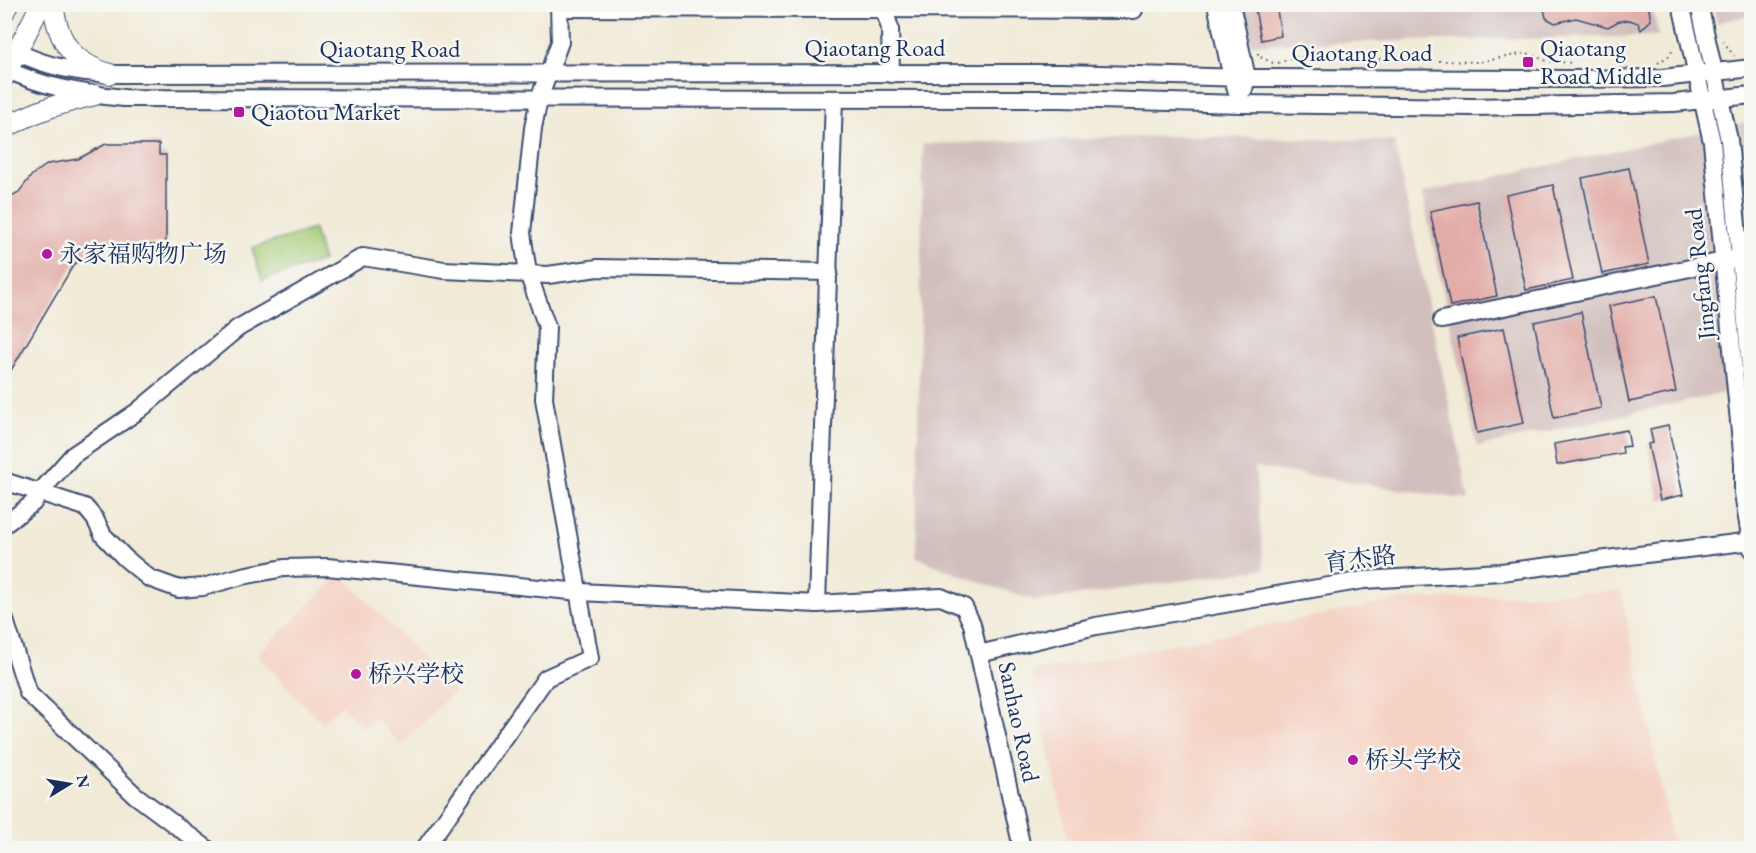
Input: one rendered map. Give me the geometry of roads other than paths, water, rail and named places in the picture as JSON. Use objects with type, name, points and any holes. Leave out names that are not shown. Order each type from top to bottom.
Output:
[{"type":"main road","points":[[4,12],[8,4]]},
{"type":"main road","points":[[6,72],[11,48],[41,4]]},
{"type":"main road","points":[[53,4],[58,31],[73,55],[84,64],[110,74]]},
{"type":"main road","points":[[4,129],[24,116],[45,108],[95,95]]},
{"type":"street","points":[[1216,4],[1239,78]]},
{"type":"street","points":[[1231,4],[1241,104]]},
{"type":"street","name":"Jingfang Road","points":[[1681,4],[1696,75],[1711,100]]},
{"type":"street","name":"Jingfang Road","points":[[1699,4],[1714,73],[1711,100],[1712,142],[1738,258],[1752,386]]},
{"type":"street","points":[[426,849],[546,678],[590,658],[544,399],[546,327],[528,273],[522,233],[532,128],[539,99],[560,42],[560,6],[1134,9]]},
{"type":"street","points":[[884,6],[890,28],[891,74]]},
{"type":"street","name":"Qiaotang Road","points":[[11,48],[45,64],[65,70],[110,74],[1063,73],[1239,78],[1570,79],[1662,78],[1752,68]]},
{"type":"street","name":"Qiaotang Road","points":[[6,72],[95,95],[124,98],[1062,99],[1473,107],[1641,104],[1752,95]]},
{"type":"street","points":[[4,481],[85,507],[103,534],[125,558],[149,578],[179,589],[203,587],[242,576],[284,568],[327,567],[580,592],[817,604],[834,99]]},
{"type":"street","points":[[4,525],[33,503],[40,492],[74,455],[138,411],[238,328],[363,257],[444,270],[548,275],[598,268],[829,272]]},
{"type":"street","points":[[1442,320],[1738,258]]},
{"type":"street","name":"Jingfang Road","points":[[1738,258],[1743,493],[1751,544]]},
{"type":"street","name":"育杰路","points":[[979,654],[1096,627],[1364,580],[1501,572],[1751,544]]},
{"type":"street","name":"Sanhao Road","points":[[817,604],[941,597],[963,607],[972,624],[1022,849]]},
{"type":"street","points":[[4,617],[28,693],[135,795],[206,849]]},
{"type":"place","name":"Qiaotang Road Middle","points":[[1528,62]]},
{"type":"place","name":"Qiaotou Market","points":[[239,112]]},
{"type":"place","name":"永家福购物广场","points":[[47,254]]},
{"type":"place","name":"桥兴学校","points":[[356,674]]},
{"type":"place","name":"桥头学校","points":[[1353,760]]}]
